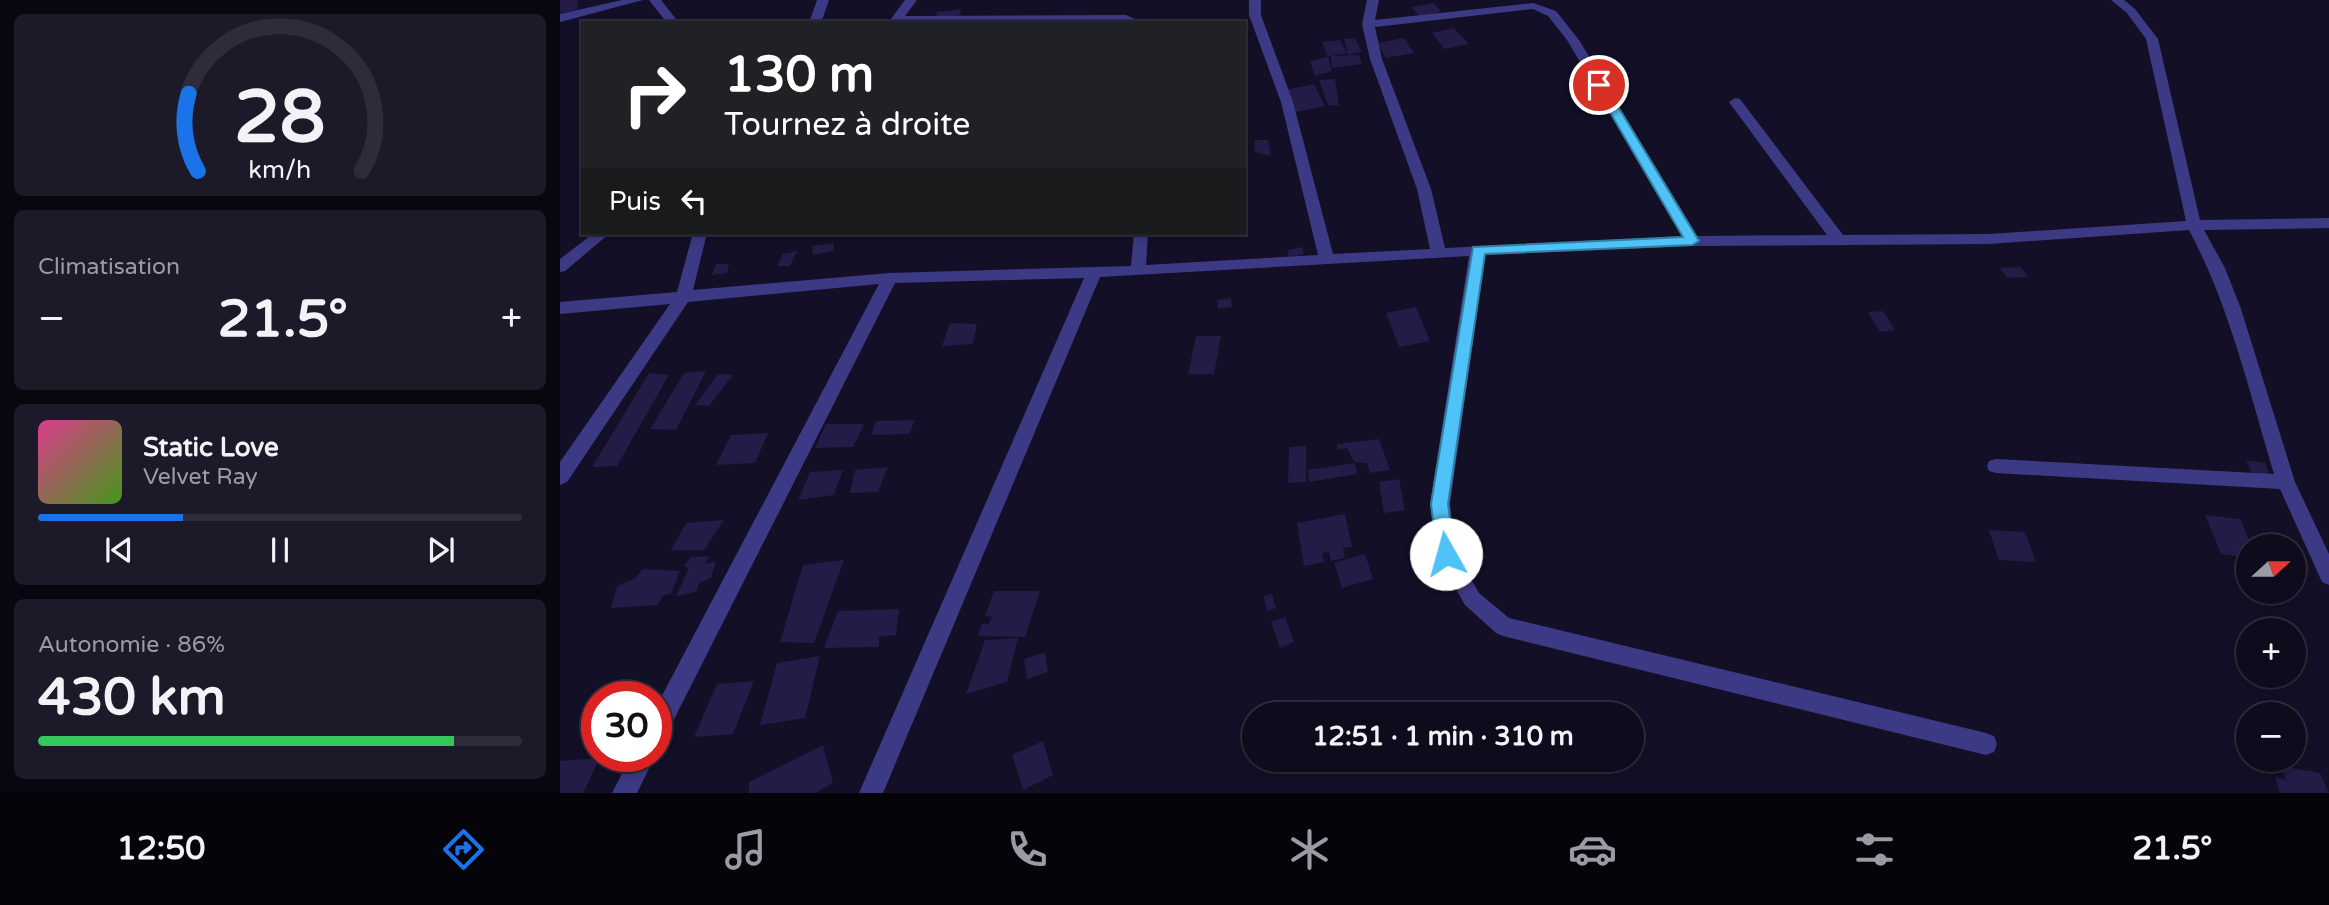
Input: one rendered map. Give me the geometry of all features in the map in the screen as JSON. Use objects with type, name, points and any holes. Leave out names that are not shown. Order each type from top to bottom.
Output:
[{"type":"street","points":[[560,18],[637,0]]},
{"type":"street","points":[[655,0],[671,21]]},
{"type":"street","points":[[816,21],[823,0]]},
{"type":"street","points":[[896,21],[911,0]]},
{"type":"street","points":[[1255,0],[1255,15],[1287,103],[1327,261]]},
{"type":"street","points":[[1373,0],[1368,24],[1376,60],[1424,189],[1438,252]]},
{"type":"street","points":[[2117,0],[2131,11],[2152,39],[2194,225],[2217,268],[2233,309],[2286,482],[2329,576]]},
{"type":"street","points":[[1368,24],[1533,6],[1545,7],[1553,13],[1573,40],[1692,241]]},
{"type":"street","points":[[896,21],[1132,21]]},
{"type":"street","points":[[1735,102],[1839,240]]},
{"type":"street","points":[[560,308],[890,278],[1138,271],[1438,252],[1692,241],[2037,237],[2194,225],[2329,223]]},
{"type":"street","points":[[560,267],[600,235]]},
{"type":"street","points":[[560,477],[684,295],[700,235]]},
{"type":"street","points":[[1138,271],[1141,235]]},
{"type":"street","points":[[1478,250],[1440,504],[1446,554],[1472,599],[1503,626],[1986,744]]},
{"type":"street","points":[[871,793],[1094,272]]},
{"type":"street","points":[[672,700],[890,278]]},
{"type":"street","points":[[1996,466],[2286,482]]},
{"type":"street","points":[[624,793],[635,772]]},
{"type":"building","points":[[560,0],[578,0],[577,10],[560,13]]},
{"type":"building","points":[[1434,3],[1441,12],[1419,17],[1412,7]]},
{"type":"building","points":[[961,9],[960,15],[938,19],[936,12]]},
{"type":"building","points":[[1453,28],[1469,44],[1444,49],[1432,33]]},
{"type":"building","points":[[1355,38],[1362,52],[1348,55],[1344,39]]},
{"type":"building","points":[[1404,38],[1414,53],[1386,58],[1377,43]]},
{"type":"building","points":[[1340,40],[1347,53],[1328,57],[1322,42]]},
{"type":"building","points":[[1359,55],[1362,64],[1332,68],[1331,56]]},
{"type":"building","points":[[1328,57],[1332,71],[1315,76],[1310,61]]},
{"type":"building","points":[[1335,79],[1339,106],[1328,105],[1319,80]]},
{"type":"building","points":[[1314,84],[1325,106],[1296,112],[1285,90]]},
{"type":"building","points":[[1255,140],[1268,140],[1271,156],[1254,152]]},
{"type":"building","points":[[834,243],[833,251],[813,255],[812,246]]},
{"type":"building","points":[[1302,247],[1304,254],[1289,257],[1287,250]]},
{"type":"building","points":[[797,251],[790,266],[777,266],[783,254]]},
{"type":"building","points":[[716,264],[729,264],[727,273],[712,275]]},
{"type":"building","points":[[2021,267],[2028,277],[2007,278],[2000,268]]},
{"type":"building","points":[[1231,298],[1232,307],[1218,309],[1217,300]]},
{"type":"building","points":[[1416,307],[1430,341],[1399,347],[1386,313]]},
{"type":"building","points":[[1883,311],[1895,330],[1880,332],[1868,312]]},
{"type":"building","points":[[950,323],[977,324],[973,344],[942,346]]},
{"type":"building","points":[[1196,336],[1221,336],[1214,374],[1188,374]]},
{"type":"building","points":[[706,371],[676,430],[650,429],[684,373]]},
{"type":"building","points":[[649,373],[669,375],[617,466],[592,467]]},
{"type":"building","points":[[718,374],[733,375],[709,406],[695,405]]},
{"type":"building","points":[[915,420],[909,434],[871,435],[876,421]]},
{"type":"building","points":[[826,424],[864,424],[853,447],[815,448]]},
{"type":"building","points":[[768,433],[755,463],[716,465],[731,435]]},
{"type":"building","points":[[1379,439],[1390,470],[1370,473],[1367,463],[1354,462],[1347,448],[1337,450],[1337,444]]},
{"type":"building","points":[[1306,446],[1306,482],[1288,483],[1289,447]]},
{"type":"building","points":[[2246,460],[2265,463],[2271,477],[2252,474]]},
{"type":"building","points":[[1355,463],[1357,474],[1309,482],[1308,470]]},
{"type":"building","points":[[888,467],[878,492],[850,493],[855,470]]},
{"type":"building","points":[[843,470],[834,495],[798,500],[810,472]]},
{"type":"building","points":[[1399,479],[1405,510],[1384,513],[1379,482]]},
{"type":"building","points":[[1345,514],[1352,547],[1343,548],[1345,558],[1331,561],[1329,552],[1322,553],[1324,562],[1304,566],[1297,523]]},
{"type":"building","points":[[2205,515],[2240,519],[2247,534],[2236,534],[2236,556],[2221,554]]},
{"type":"building","points":[[724,520],[704,550],[671,550],[686,523]]},
{"type":"building","points":[[1989,530],[2025,532],[2036,562],[1999,560]]},
{"type":"building","points":[[1365,554],[1373,579],[1342,588],[1334,563]]},
{"type":"building","points":[[710,556],[705,564],[716,561],[711,578],[699,583],[696,592],[676,596],[689,568],[684,566],[691,557]]},
{"type":"building","points":[[844,560],[814,643],[780,642],[803,565]]},
{"type":"building","points":[[643,569],[680,571],[671,594],[664,595],[657,605],[611,608],[617,586],[634,579]]},
{"type":"building","points":[[994,591],[1040,591],[1025,637],[978,636],[982,624],[989,624],[992,617],[985,616]]},
{"type":"building","points":[[1272,594],[1276,608],[1267,611],[1264,596]]},
{"type":"building","points":[[899,609],[896,635],[879,637],[879,647],[824,648],[838,611]]},
{"type":"building","points":[[1285,617],[1294,642],[1280,648],[1271,622]]},
{"type":"building","points":[[1018,638],[1007,682],[966,694],[985,640]]},
{"type":"building","points":[[1045,652],[1048,672],[1027,679],[1024,659]]},
{"type":"building","points":[[820,656],[805,718],[760,725],[777,663]]},
{"type":"building","points":[[754,681],[733,734],[694,737],[717,684]]},
{"type":"building","points":[[1043,741],[1053,775],[1023,790],[1012,755]]},
{"type":"building","points":[[823,745],[833,783],[815,793],[749,793],[749,782]]},
{"type":"building","points":[[581,759],[581,772],[593,772],[583,793],[560,793],[560,761]]},
{"type":"building","points":[[2306,770],[2320,773],[2329,793],[2280,793],[2275,777],[2286,780],[2283,772]]},
{"type":"route","points":[[1446,554],[1440,504],[1478,250],[1692,241],[1599,85]]}]
